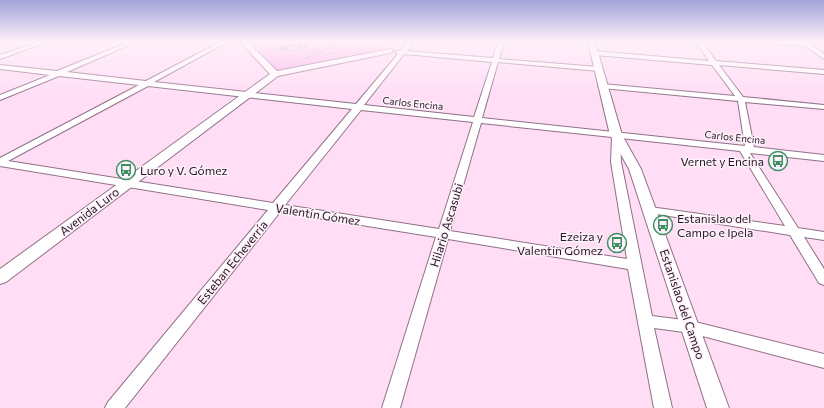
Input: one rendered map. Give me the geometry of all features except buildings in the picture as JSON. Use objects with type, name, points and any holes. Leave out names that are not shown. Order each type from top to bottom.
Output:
[{"type":"street","points":[[0,98],[88,61]]},
{"type":"street","points":[[0,163],[189,61]]},
{"type":"street","points":[[262,61],[275,74]]},
{"type":"street","name":"Avenida Luro","points":[[0,278],[275,74],[340,61]]},
{"type":"street","name":"Esteban Echeverría","points":[[114,408],[395,61]]},
{"type":"street","name":"Hilario Ascasubi","points":[[391,408],[495,61]]},
{"type":"street","points":[[507,61],[599,69]]},
{"type":"street","name":"Estanislao del Campo","points":[[597,61],[602,86],[616,135],[636,169],[718,408]]},
{"type":"street","points":[[691,61],[824,72]]},
{"type":"street","points":[[715,63],[741,99],[746,150],[793,231],[824,280]]},
{"type":"street","name":"Carlos Encina","points":[[0,67],[246,96],[824,158]]},
{"type":"street","points":[[602,86],[824,107]]},
{"type":"street","points":[[616,135],[616,162],[663,408]]},
{"type":"street","name":"Valentín Gómez","points":[[0,163],[635,266]]},
{"type":"street","points":[[650,210],[824,236]]},
{"type":"street","points":[[646,321],[691,327],[824,361]]},
{"type":"shaded area","points":[[268,61],[329,61],[277,71]]},
{"type":"place","name":"Vernet y Encina","points":[[778,161]]},
{"type":"place","name":"Luro y V. Gómez","points":[[126,170]]},
{"type":"place","name":"Estanislao del Campo e Ipela","points":[[663,225]]},
{"type":"place","name":"Ezeiza y Valentín Gómez","points":[[617,243]]}]
